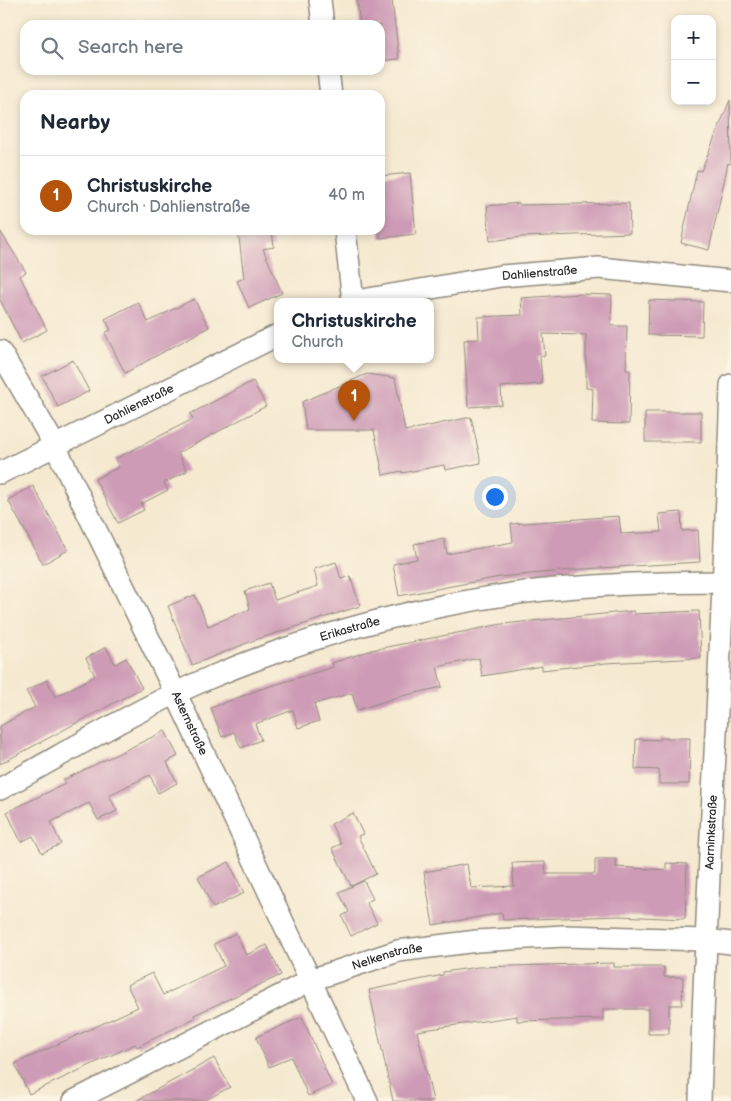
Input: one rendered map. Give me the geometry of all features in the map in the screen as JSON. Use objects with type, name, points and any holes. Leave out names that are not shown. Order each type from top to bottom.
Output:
[{"type":"street","points":[[320,0],[322,20]]},
{"type":"street","points":[[328,75],[330,90]]},
{"type":"street","points":[[345,235],[352,298]]},
{"type":"street","name":"Dahlienstraße","points":[[375,298],[501,276],[599,268],[731,281]]},
{"type":"street","name":"Dahlienstraße","points":[[0,473],[54,444],[274,337]]},
{"type":"street","name":"Asternstraße","points":[[0,351],[54,444],[176,694],[367,1101]]},
{"type":"street","name":"Aarninkstraße","points":[[700,1101],[705,940],[728,582],[731,385]]},
{"type":"street","name":"Erikastraße","points":[[0,789],[176,694],[293,646],[400,616],[526,592],[649,582],[728,582]]},
{"type":"street","name":"Nelkenstraße","points":[[74,1101],[311,980],[398,951],[477,941],[564,936],[705,940],[731,943]]},
{"type":"building","points":[[357,0],[392,0],[399,59],[385,60],[385,20],[359,20]]},
{"type":"building","points":[[730,100],[731,164],[728,163],[709,250],[681,243],[697,170],[701,171]]},
{"type":"building","points":[[410,173],[416,234],[380,238],[380,235],[385,235],[385,176]]},
{"type":"building","points":[[519,203],[520,205],[629,203],[630,233],[522,237],[490,241],[487,206]]},
{"type":"building","points":[[0,231],[26,272],[20,276],[47,330],[22,343],[0,300]]},
{"type":"building","points":[[239,235],[273,235],[274,247],[263,249],[282,293],[249,308],[237,281],[244,278]]},
{"type":"building","points":[[579,294],[612,295],[611,326],[627,326],[626,370],[630,370],[629,424],[592,423],[593,389],[586,388],[586,335],[543,334],[545,356],[540,356],[542,384],[501,387],[502,405],[468,407],[464,340],[479,339],[478,317],[522,315],[521,298]]},
{"type":"building","points":[[194,299],[209,327],[125,373],[105,333],[111,330],[105,319],[138,302],[148,322]]},
{"type":"building","points":[[649,300],[703,302],[702,336],[648,335]]},
{"type":"building","points":[[73,360],[89,391],[58,407],[42,376]]},
{"type":"building","points":[[367,374],[395,378],[405,431],[471,417],[481,463],[445,470],[444,465],[383,475],[374,430],[306,430],[302,402]]},
{"type":"building","points":[[253,381],[266,406],[178,453],[187,471],[164,483],[168,490],[141,504],[144,510],[118,523],[95,479],[119,467],[115,459],[193,419],[190,414]]},
{"type":"building","points":[[645,412],[701,412],[701,442],[645,442]]},
{"type":"building","points":[[33,486],[68,550],[43,564],[8,500]]},
{"type":"building","points":[[681,512],[682,531],[698,530],[700,562],[583,569],[500,577],[399,596],[393,564],[417,559],[414,544],[444,539],[447,554],[513,542],[511,524],[619,516],[621,534],[661,532],[659,514]]},
{"type":"building","points":[[336,562],[341,579],[350,576],[360,606],[255,640],[192,665],[168,606],[195,595],[208,626],[250,609],[245,591],[269,583],[275,600],[318,586],[314,569]]},
{"type":"building","points":[[634,611],[634,614],[699,611],[701,658],[606,663],[542,670],[542,666],[482,676],[479,658],[437,667],[442,687],[398,697],[357,710],[352,693],[314,704],[319,721],[298,728],[293,710],[255,724],[261,740],[241,748],[234,732],[222,737],[211,708],[258,690],[333,667],[332,663],[372,650],[502,624]]},
{"type":"building","points":[[106,647],[115,664],[126,658],[142,688],[0,764],[0,726],[35,707],[26,691],[47,680],[55,697],[95,676],[86,658]]},
{"type":"building","points":[[165,731],[178,756],[167,762],[177,783],[158,793],[150,775],[109,795],[117,811],[98,820],[89,803],[51,822],[61,844],[42,853],[33,836],[21,842],[7,812],[65,784],[63,780]]},
{"type":"building","points":[[660,738],[690,738],[689,784],[659,784],[659,770],[635,769],[636,739],[660,740]]},
{"type":"building","points":[[353,813],[363,834],[358,836],[376,874],[351,886],[332,848],[341,844],[331,824]]},
{"type":"building","points":[[595,859],[616,859],[616,867],[666,870],[666,863],[687,864],[685,919],[620,916],[503,920],[502,913],[433,925],[424,872],[467,864],[471,888],[514,886],[512,863],[545,862],[546,874],[595,874]]},
{"type":"building","points":[[229,862],[244,893],[213,908],[198,877]]},
{"type":"building","points":[[364,881],[373,899],[366,902],[377,923],[351,936],[342,916],[349,912],[339,892]]},
{"type":"building","points":[[236,933],[246,955],[267,945],[281,975],[194,1015],[195,1018],[137,1047],[135,1044],[29,1094],[15,1064],[138,1007],[127,985],[152,973],[163,995],[224,966],[214,944]]},
{"type":"building","points":[[614,963],[614,967],[664,967],[664,977],[683,977],[682,1005],[669,1005],[669,1034],[648,1034],[648,1009],[603,1009],[603,1019],[517,1021],[517,1016],[417,1031],[433,1101],[393,1101],[369,990],[443,975],[443,972],[478,967]]},
{"type":"building","points":[[302,1017],[332,1085],[308,1096],[291,1057],[269,1067],[256,1037]]},
{"type":"building","points":[[214,1058],[230,1087],[204,1101],[136,1101]]},
{"type":"place","name":"Christuskirche","points":[[354,421]]}]
